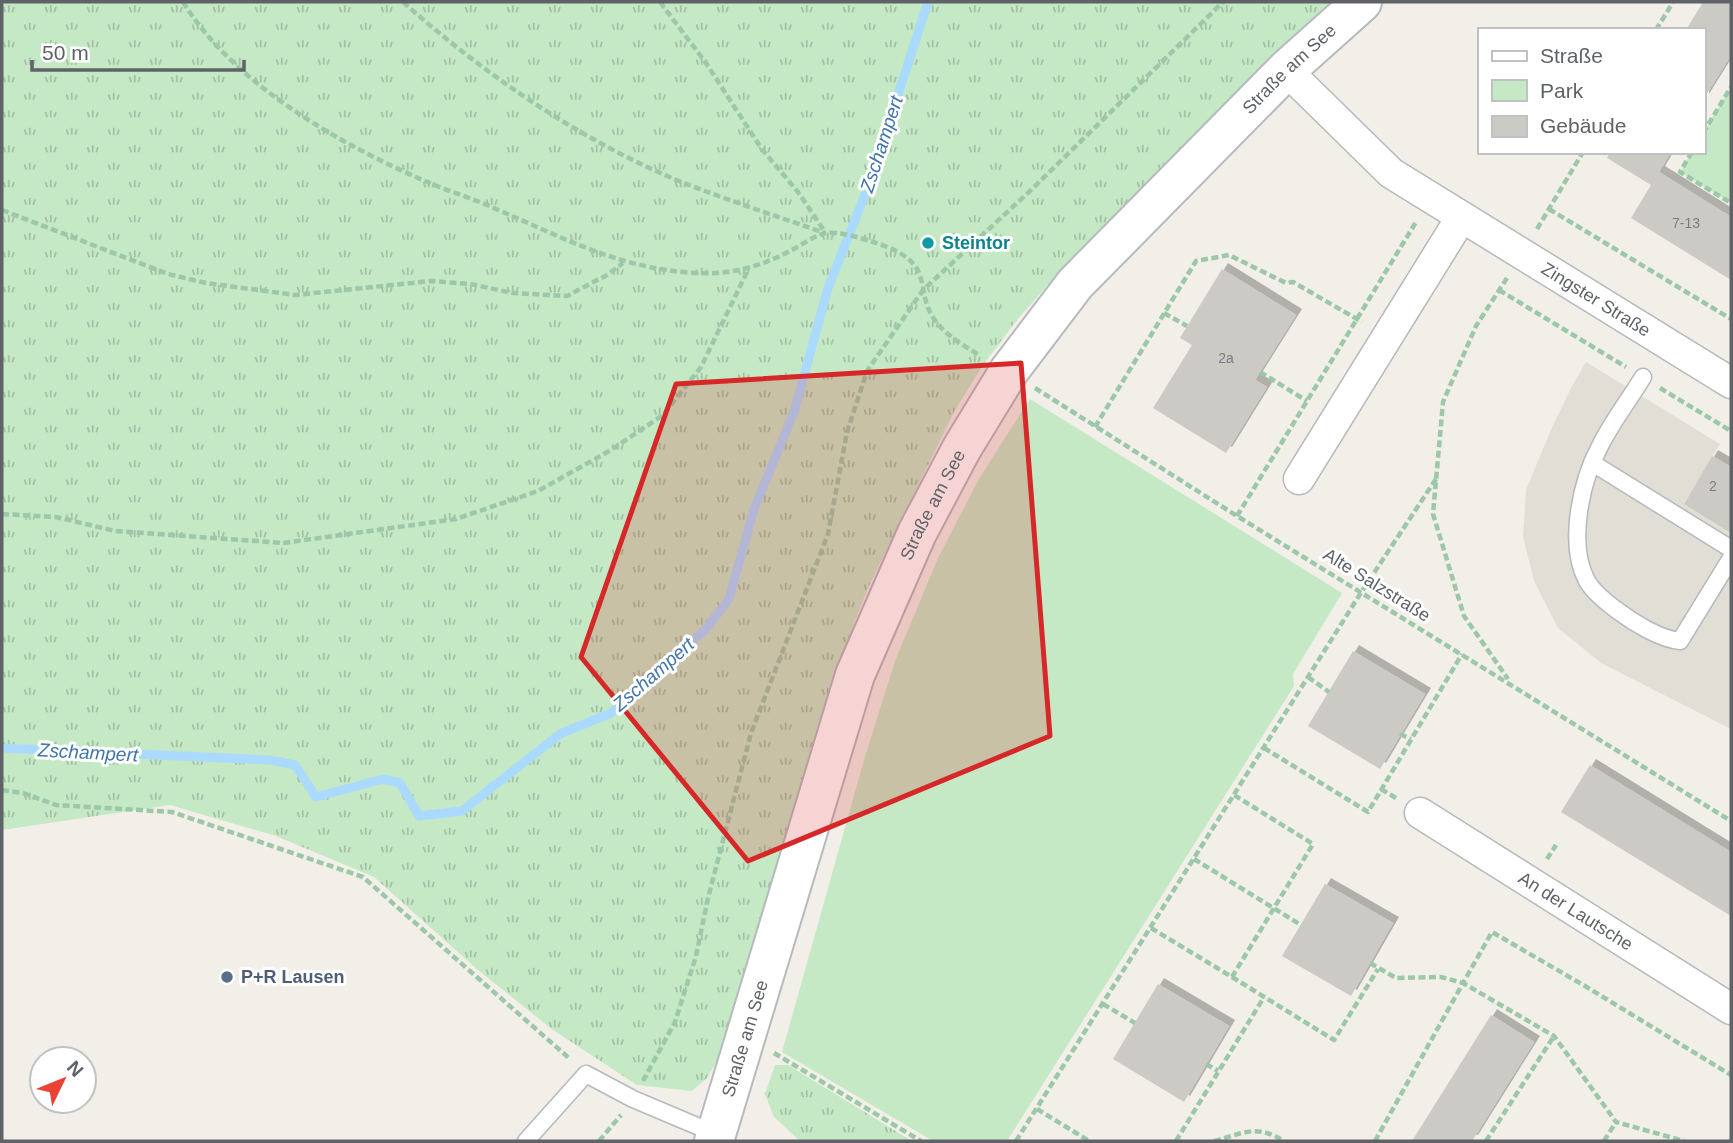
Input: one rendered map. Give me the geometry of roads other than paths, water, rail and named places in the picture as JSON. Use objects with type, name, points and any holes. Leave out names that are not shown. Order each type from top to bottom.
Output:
[{"type":"main road","name":"Straße am See","points":[[721,1139],[747,1036],[855,675],[917,533],[962,448],[1009,371],[1075,284],[1286,70],[1362,2]]},
{"type":"street","name":"Zingster Straße","points":[[1286,70],[1391,173],[1731,383]]},
{"type":"street","points":[[1299,480],[1461,218]]},
{"type":"street","name":"An der Lautsche","points":[[1420,813],[1731,1009]]},
{"type":"lane","points":[[1643,377],[1599,447],[1584,490],[1577,528],[1582,568],[1587,581],[1595,592],[1626,617],[1663,636],[1680,641],[1731,558]]},
{"type":"lane","points":[[1594,464],[1731,549]]},
{"type":"lane","name":"Straße am See","points":[[527,1141],[586,1074],[633,1099],[721,1139]]},
{"type":"waterway","name":"Zschampert","points":[[2,748],[270,760],[295,765],[316,797],[383,779],[400,783],[419,816],[462,811],[560,734],[611,713],[705,630],[729,599],[754,509],[794,412],[828,288],[868,187],[928,2]]},
{"type":"place","name":"Steintor","points":[[928,243]]},
{"type":"place","name":"P+R Lausen","points":[[227,977]]}]
